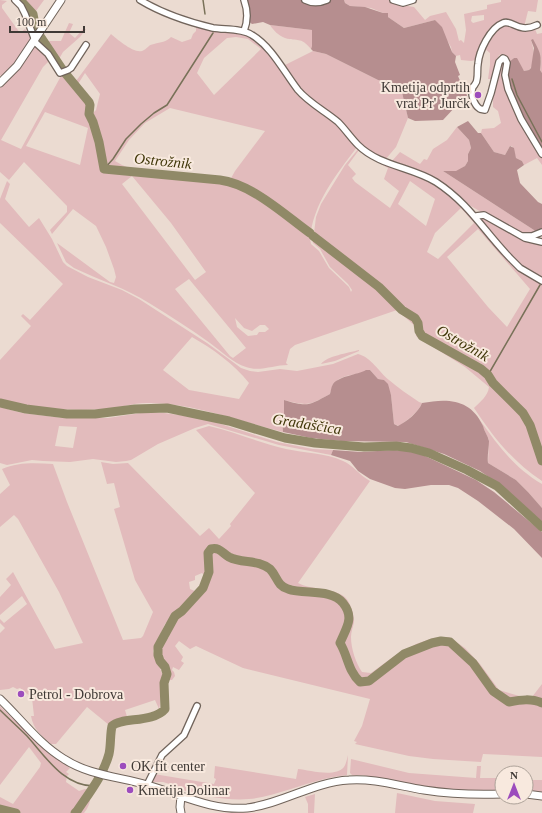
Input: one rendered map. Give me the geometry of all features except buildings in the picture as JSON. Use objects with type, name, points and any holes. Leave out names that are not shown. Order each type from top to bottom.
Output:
[{"type":"street","points":[[15,0],[21,6],[38,36],[36,43],[48,54],[60,73],[71,68],[86,45]]},
{"type":"street","points":[[0,83],[17,66],[61,0]]},
{"type":"street","points":[[140,0],[153,8],[178,18],[213,28],[251,34],[258,39],[277,61],[298,90],[307,99],[338,123],[359,146],[375,157],[425,176],[437,183],[476,216],[520,268],[542,281]]},
{"type":"street","points":[[244,0],[247,22],[244,32]]},
{"type":"street","points":[[305,0],[318,3],[327,0]]},
{"type":"street","points":[[393,0],[403,3],[413,0]]},
{"type":"street","points":[[537,25],[523,29],[508,22],[502,23],[498,26],[489,36],[482,49],[477,66],[478,80],[473,88],[473,91],[475,103],[480,109],[485,110],[493,88],[500,59],[505,59],[507,63],[506,76],[508,89],[521,119],[542,154]]},
{"type":"street","points":[[476,216],[484,215],[529,240],[542,242]]},
{"type":"street","points":[[521,236],[532,236],[542,232]]},
{"type":"street","points":[[0,699],[53,752],[76,766],[147,785],[216,806],[248,808],[270,803],[326,784],[349,780],[376,781],[448,793],[494,794]]},
{"type":"street","points":[[147,785],[162,755],[184,735],[197,706]]},
{"type":"street","points":[[181,796],[181,813]]},
{"type":"shaded area","points":[[0,0],[7,1],[2,5],[2,8],[20,33],[25,29],[32,39],[11,70],[3,78],[0,75]]},
{"type":"shaded area","points":[[16,0],[44,0],[36,11],[38,30],[36,33],[27,14]]},
{"type":"shaded area","points":[[243,0],[344,0],[345,3],[350,6],[365,7],[383,13],[388,13],[388,17],[404,28],[435,20],[442,27],[452,52],[456,56],[455,62],[460,75],[458,76],[461,83],[463,82],[467,96],[464,96],[465,107],[457,105],[443,120],[415,121],[408,118],[401,88],[396,84],[378,80],[326,54],[313,51],[311,49],[312,30],[270,25],[263,22],[252,24],[247,20]]},
{"type":"shaded area","points":[[344,0],[388,0],[401,5],[414,7],[425,20],[430,16],[446,12],[456,29],[459,41],[461,40],[464,43],[466,30],[464,14],[487,9],[487,5],[501,2],[501,0],[538,0],[536,12],[528,11],[524,27],[504,19],[476,60],[471,61],[461,60],[460,55],[456,56],[452,52],[451,47],[435,20],[404,28],[388,17],[387,13],[371,8],[350,6],[345,3]],"holes":[[[484,15],[484,20],[473,23],[471,21],[472,16]]]},
{"type":"shaded area","points":[[69,23],[73,24],[69,33],[75,38],[83,29],[86,29],[80,37],[63,52],[59,59],[66,69],[61,70],[38,38],[40,35],[45,41],[61,41]]},
{"type":"shaded area","points":[[504,23],[524,31],[535,29],[537,34],[542,33],[542,73],[540,70],[541,60],[533,40],[531,40],[534,60],[529,70],[524,71],[514,58],[509,62],[503,54],[499,55],[492,79],[488,79],[490,53],[484,48],[491,36]]},
{"type":"shaded area","points":[[196,25],[245,34],[259,43],[273,58],[293,86],[338,125],[357,147],[334,179],[321,201],[312,226],[310,239],[311,244],[319,251],[329,268],[349,287],[351,292],[352,290],[348,284],[330,267],[320,249],[313,243],[312,236],[314,233],[316,217],[321,204],[345,165],[359,148],[435,183],[465,208],[500,250],[542,283],[542,481],[504,448],[474,408],[485,396],[489,387],[465,367],[416,336],[416,327],[397,310],[295,345],[290,349],[286,363],[288,365],[256,369],[241,365],[232,360],[173,318],[140,298],[122,288],[74,268],[66,262],[57,243],[110,282],[114,283],[116,277],[114,269],[96,226],[73,209],[52,234],[50,230],[67,212],[67,206],[24,162],[9,180],[0,172],[0,86],[6,82],[35,45],[38,45],[50,60],[43,67],[1,140],[21,149],[61,76],[69,72],[76,81],[111,34],[132,49],[141,51],[150,45],[165,41],[171,37],[182,42],[191,39],[196,31]],"holes":[[[236,37],[248,39],[261,49],[214,95],[197,73],[204,58],[227,38]],[[85,73],[100,94],[96,110],[93,113],[91,112],[91,104],[86,94],[78,84]],[[170,108],[265,131],[230,180],[134,170],[115,161],[129,140],[145,123]],[[45,112],[88,128],[80,165],[26,146]],[[359,150],[388,168],[384,179],[399,191],[390,208],[355,182],[352,178],[356,174],[348,165]],[[132,176],[171,223],[206,272],[195,280],[122,184]],[[410,181],[435,199],[426,226],[398,204]],[[461,208],[474,223],[438,259],[427,252],[435,233]],[[478,229],[530,289],[507,327],[488,307],[447,257]],[[189,279],[246,348],[233,358],[175,289]],[[235,318],[244,328],[252,331],[260,325],[265,325],[269,329],[265,332],[259,332],[257,335],[248,336],[237,327]]]},
{"type":"shaded area","points":[[270,25],[312,30],[311,49],[304,42],[281,36],[274,31]]},
{"type":"shaded area","points":[[533,39],[540,54],[540,70],[542,73],[542,150],[518,109],[508,83],[509,62],[514,58],[517,58],[524,71],[531,68],[534,48],[531,40]]},
{"type":"shaded area","points":[[313,51],[326,54],[378,80],[396,84],[401,88],[408,118],[396,147],[385,160],[368,151],[299,89],[283,66]]},
{"type":"shaded area","points":[[501,61],[505,61],[508,87],[512,99],[523,123],[542,157],[542,165],[537,158],[524,165],[522,161],[516,158],[512,146],[510,146],[505,155],[494,152],[481,133],[482,129],[494,128],[501,123],[498,111],[493,107],[493,94]]},
{"type":"shaded area","points":[[468,121],[478,133],[481,133],[494,152],[505,155],[510,146],[514,148],[516,158],[522,161],[524,165],[517,170],[520,183],[538,202],[542,204],[542,230],[537,232],[443,171],[456,171],[465,166],[468,161],[468,154],[471,148],[469,140],[457,127]]},
{"type":"shaded area","points":[[457,127],[469,140],[471,148],[468,154],[468,161],[465,166],[456,172],[443,171],[537,232],[522,235],[469,205],[443,185],[392,163],[400,152],[420,164],[424,159],[427,160],[433,149],[447,140]]},
{"type":"shaded area","points":[[7,181],[10,184],[5,199],[29,227],[39,218],[52,239],[63,262],[67,266],[88,277],[122,290],[139,299],[207,343],[241,368],[258,372],[280,369],[297,371],[333,364],[358,354],[371,361],[385,377],[422,403],[415,413],[399,426],[394,424],[391,395],[384,380],[378,379],[370,370],[339,379],[333,384],[330,394],[312,403],[303,404],[284,400],[284,415],[282,419],[283,432],[201,410],[167,404],[144,403],[116,408],[79,410],[39,407],[0,399],[0,360],[31,326],[21,316],[23,314],[30,320],[63,284],[0,223],[0,199]],"holes":[[[192,337],[230,363],[249,383],[239,399],[189,390],[163,370]]]},
{"type":"shaded area","points":[[483,217],[542,243],[542,279],[517,263],[481,221]]},
{"type":"shaded area","points":[[359,350],[335,361],[321,364],[333,357]]},
{"type":"shaded area","points":[[370,370],[378,379],[384,380],[388,384],[391,395],[394,424],[398,426],[412,416],[422,403],[432,401],[458,402],[472,410],[483,426],[489,441],[488,463],[516,480],[528,492],[542,508],[542,522],[499,484],[480,471],[444,454],[406,442],[341,441],[311,438],[283,432],[282,419],[284,415],[284,400],[298,404],[312,403],[330,394],[332,385],[339,379]]},
{"type":"shaded area","points":[[0,407],[22,413],[63,418],[108,418],[147,412],[164,413],[202,418],[277,442],[313,449],[333,450],[331,455],[279,445],[208,424],[158,444],[131,460],[126,461],[116,462],[93,459],[70,462],[32,460],[7,465],[0,463]],"holes":[[[59,426],[77,427],[73,448],[55,446]]]},
{"type":"shaded area","points":[[479,419],[514,463],[542,484],[542,508],[516,480],[488,463],[489,440]]},
{"type":"shaded area","points":[[209,426],[286,449],[336,458],[347,463],[370,481],[298,583],[308,587],[337,592],[345,597],[351,607],[354,619],[351,635],[353,651],[362,672],[371,673],[393,657],[416,644],[433,638],[449,637],[465,648],[480,664],[499,690],[523,697],[532,697],[542,684],[542,757],[483,754],[481,762],[433,759],[409,756],[355,744],[357,742],[354,741],[362,726],[370,699],[243,668],[196,646],[190,649],[179,641],[175,646],[183,657],[181,661],[184,663],[179,670],[173,667],[172,670],[175,676],[172,680],[168,680],[167,670],[161,656],[160,648],[163,642],[169,637],[169,631],[175,619],[173,616],[165,624],[153,651],[163,676],[159,709],[155,700],[125,710],[128,720],[113,721],[109,725],[87,707],[56,744],[51,744],[44,738],[38,732],[32,721],[31,716],[34,716],[32,698],[20,688],[17,689],[13,687],[0,690],[0,633],[5,628],[0,623],[0,619],[4,623],[27,604],[22,596],[0,615],[0,597],[11,585],[6,579],[13,572],[55,649],[83,643],[59,592],[18,519],[14,515],[0,527],[0,494],[10,485],[2,469],[20,464],[53,464],[123,640],[141,638],[153,612],[135,580],[114,509],[120,507],[114,483],[107,484],[101,462],[113,464],[128,463],[200,536],[209,528],[219,539],[231,526],[230,524],[255,493],[196,430]],"holes":[[[202,573],[204,575],[204,581],[197,592],[190,589],[189,582],[195,580],[195,576]]]},
{"type":"shaded area","points":[[333,450],[361,452],[394,450],[409,451],[423,455],[476,480],[494,492],[542,532],[542,558],[514,529],[478,501],[458,488],[449,485],[431,485],[405,489],[395,488],[370,479],[358,471],[350,461],[331,455]]},
{"type":"shaded area","points":[[0,706],[47,752],[70,768],[66,772],[69,774],[66,782],[79,791],[85,789],[88,790],[90,802],[84,813],[16,813],[0,806],[0,797],[13,804],[40,767],[41,763],[29,747],[0,785]]},
{"type":"shaded area","points":[[348,755],[347,775],[312,782],[270,795],[254,798],[231,799],[212,797],[184,791],[176,788],[176,786],[163,782],[152,782],[154,774],[214,784],[216,779],[214,778],[215,766],[296,779],[298,769],[328,773],[340,770],[345,766]]},
{"type":"shaded area","points":[[351,759],[409,773],[476,778],[477,766],[481,766],[480,778],[494,778],[494,791],[452,791],[363,775],[352,775],[350,773]]},
{"type":"shaded area","points":[[534,780],[542,780],[542,792],[534,792]]},
{"type":"shaded area","points":[[397,793],[435,801],[475,804],[473,813],[395,813]]},
{"type":"shaded area","points":[[315,794],[314,813],[308,813],[308,804],[305,797]]},
{"type":"waterway","name":"Ostrožnik","points":[[20,0],[33,14],[36,30],[62,69]]},
{"type":"waterway","points":[[203,0],[205,14]]},
{"type":"waterway","points":[[104,169],[113,159],[126,139],[154,113],[167,105],[213,33]]},
{"type":"waterway","name":"Ostrožnik","points":[[65,73],[89,102],[89,114],[99,142],[104,169],[220,180],[232,183],[244,187],[268,201],[310,233]]},
{"type":"waterway","points":[[512,79],[517,95],[542,142]]},
{"type":"waterway","name":"Ostrožnik","points":[[313,236],[379,287],[402,310],[415,318],[422,336],[481,369],[488,375],[493,383],[523,413],[530,425],[542,461]]},
{"type":"waterway","points":[[488,375],[540,285]]},
{"type":"waterway","name":"Gradaščica","points":[[0,403],[26,409],[67,414],[95,414],[135,409],[167,408],[229,421],[285,438],[315,443],[364,447],[396,446],[411,448],[429,453],[467,470],[497,486],[542,527]]},
{"type":"waterway","points":[[75,813],[91,791],[103,770],[109,754],[112,726],[116,723],[153,716],[165,709],[164,683],[167,674],[165,667],[160,661],[158,647],[175,616],[182,611],[203,588],[209,572],[208,553],[211,549],[219,550],[234,559],[265,566],[270,569],[284,588],[294,591],[332,595],[338,598],[347,608],[349,618],[347,628],[340,643],[353,673],[360,682],[369,681],[404,654],[432,643],[441,641],[450,642],[473,663],[493,691],[509,702],[530,700],[542,703]]},
{"type":"waterway","points":[[0,710],[27,736],[56,769],[74,781],[84,785],[95,786]]},
{"type":"waterway","points":[[0,809],[16,813]]},
{"type":"place","name":"Kmetija odprtih vrat Pr' Jurčk","points":[[478,95]]},
{"type":"place","name":"Petrol - Dobrova","points":[[21,694]]},
{"type":"place","name":"OK fit center","points":[[123,766]]},
{"type":"place","name":"Kmetija Dolinar","points":[[130,790]]}]
